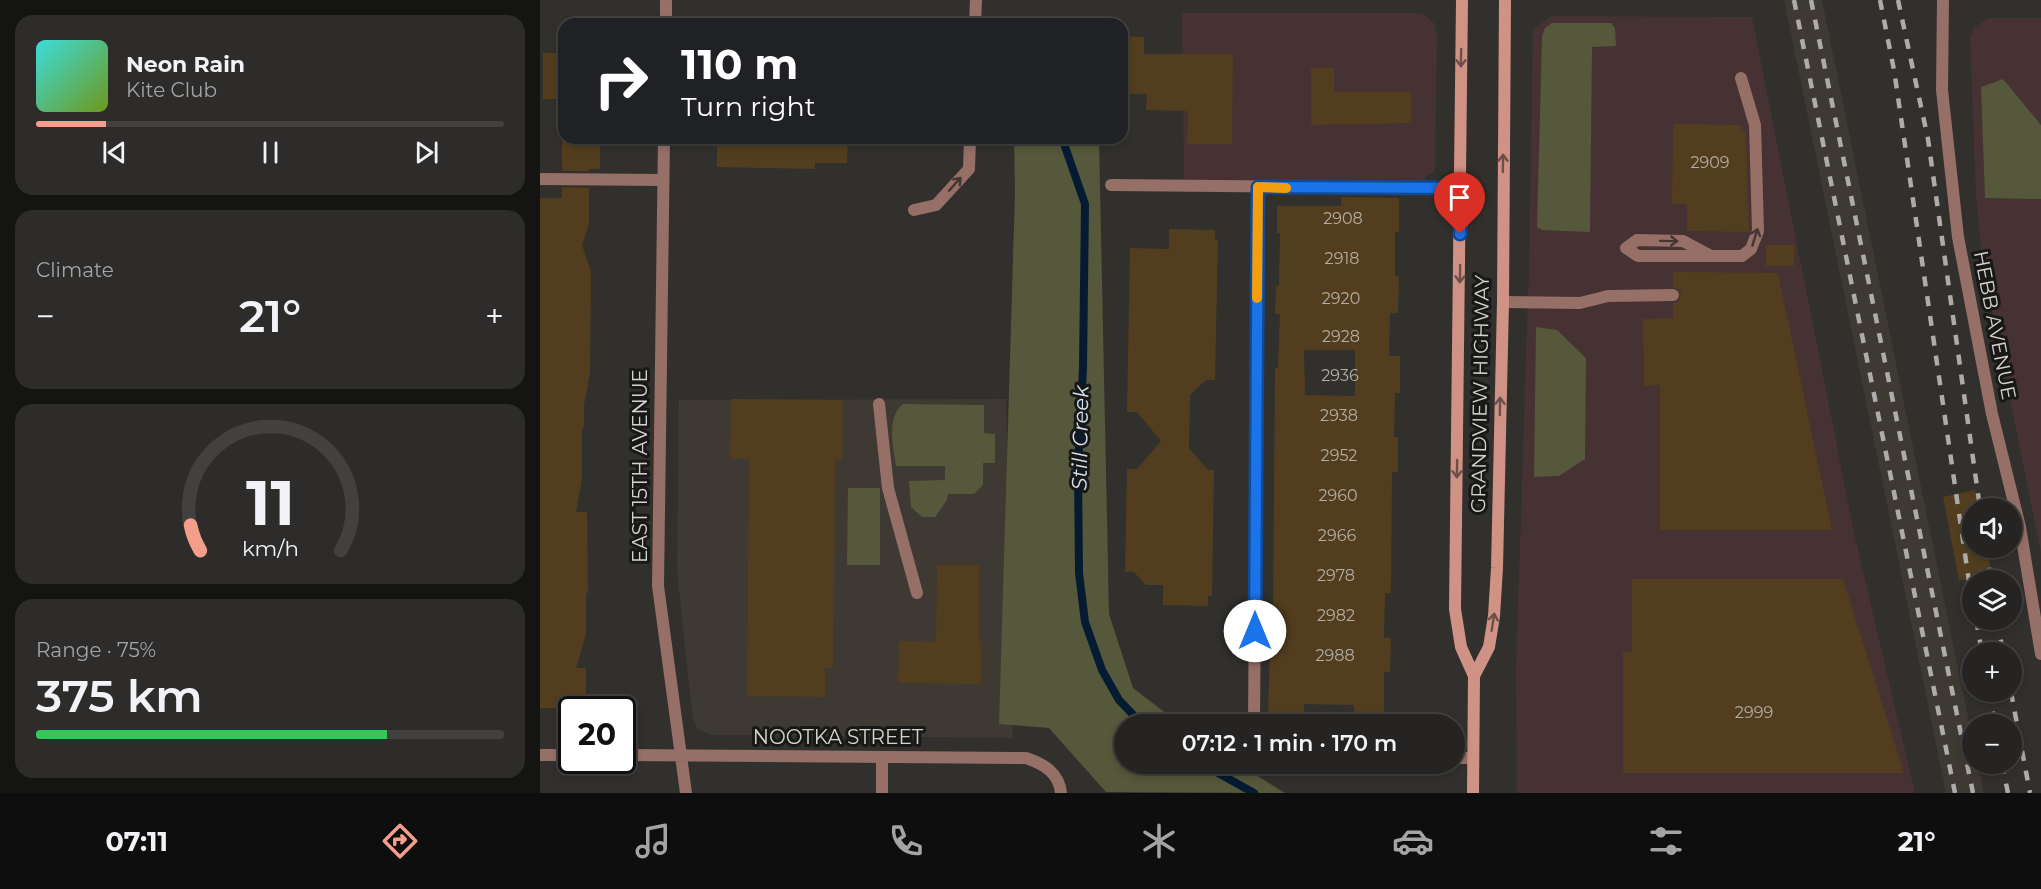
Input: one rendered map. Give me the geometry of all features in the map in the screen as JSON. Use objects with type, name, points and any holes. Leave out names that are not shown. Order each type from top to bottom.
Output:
[{"type":"main road","name":"GRANDVIEW HIGHWAY","points":[[1462,0],[1455,609],[1461,647],[1474,676],[1473,793]]},
{"type":"main road","name":"GRANDVIEW HIGHWAY","points":[[1474,676],[1489,647],[1494,616],[1503,302],[1505,0]]},
{"type":"street","points":[[666,0],[666,18]]},
{"type":"street","points":[[975,18],[976,0]]},
{"type":"street","name":"HEBB AVENUE","points":[[1943,0],[1942,90],[1958,237],[1992,414],[2020,527],[2041,654]]},
{"type":"street","points":[[1626,248],[1638,256],[1742,256],[1751,249],[1758,231],[1755,125],[1741,78]]},
{"type":"street","name":"EAST 15TH AVENUE","points":[[664,144],[658,586],[686,793]]},
{"type":"street","points":[[914,210],[936,205],[969,169],[970,144]]},
{"type":"street","points":[[540,179],[663,180]]},
{"type":"street","points":[[1111,185],[1461,188]]},
{"type":"street","points":[[1254,714],[1258,187]]},
{"type":"street","points":[[1503,302],[1580,303],[1608,296],[1673,295]]},
{"type":"street","points":[[879,404],[888,488],[917,593]]},
{"type":"street","points":[[540,755],[558,755]]},
{"type":"street","name":"NOOTKA STREET","points":[[636,755],[1014,757],[1036,761],[1050,770],[1056,778],[1061,793]]},
{"type":"street","points":[[882,758],[882,793]]},
{"type":"street","points":[[1465,759],[1473,759]]},
{"type":"shaded area","points":[[1784,0],[1822,0],[1962,688],[1962,702],[1965,702],[1967,714],[1962,714],[1962,774],[1980,774],[1984,793],[1946,793]]},
{"type":"shaded area","points":[[1182,13],[1420,13],[1425,15],[1434,23],[1437,34],[1435,168],[1434,172],[1425,177],[1425,188],[1184,186]]},
{"type":"shaded area","points":[[1552,16],[1752,17],[1854,532],[1915,793],[1517,793],[1516,669],[1529,264],[1533,29]]},
{"type":"shaded area","points":[[1992,18],[2041,18],[2041,552],[1996,331],[1981,247],[1976,196],[1970,38],[1974,28]]},
{"type":"shaded area","points":[[1006,399],[1013,738],[713,735],[697,728],[693,718],[677,571],[679,400]]},
{"type":"green space","points":[[1552,23],[1611,23],[1615,28],[1616,46],[1592,47],[1590,232],[1542,230],[1537,227],[1542,36],[1545,28]]},
{"type":"green space","points":[[2003,79],[2041,125],[2041,199],[1985,198],[1981,87]]},
{"type":"green space","points":[[1014,144],[1099,144],[1109,614],[1133,688],[1167,714],[1114,714],[1114,774],[1254,774],[1285,793],[1106,792],[1049,728],[999,724],[1015,192]]},
{"type":"green space","points":[[1536,327],[1557,330],[1586,358],[1585,459],[1559,476],[1534,477]]},
{"type":"green space","points":[[903,404],[984,405],[984,433],[995,434],[995,463],[983,463],[983,485],[974,494],[948,494],[947,500],[935,517],[922,517],[911,507],[909,481],[945,480],[945,466],[896,466],[892,441],[893,424],[894,417]]},
{"type":"green space","points":[[848,488],[880,488],[880,565],[847,565]]},
{"type":"building","points":[[1128,36],[1144,37],[1144,54],[1233,54],[1232,144],[1187,144],[1188,111],[1146,110],[1147,94],[1128,94]]},
{"type":"building","points":[[543,53],[558,53],[558,99],[543,99]]},
{"type":"building","points":[[1311,68],[1334,68],[1334,92],[1411,92],[1411,123],[1311,125]]},
{"type":"building","points":[[1673,124],[1741,125],[1741,131],[1746,131],[1749,232],[1687,231],[1687,204],[1672,204]]},
{"type":"building","points":[[562,144],[600,144],[600,169],[562,171]]},
{"type":"building","points":[[717,144],[848,144],[847,163],[815,163],[815,169],[717,167]]},
{"type":"building","points":[[562,187],[589,188],[589,224],[582,245],[591,272],[590,373],[584,405],[582,479],[576,512],[587,512],[586,634],[576,668],[586,668],[586,696],[558,696],[558,708],[540,708],[540,198],[562,198]]},
{"type":"building","points":[[1341,197],[1399,198],[1399,232],[1395,232],[1395,276],[1399,277],[1398,313],[1390,313],[1389,356],[1400,356],[1400,393],[1395,393],[1394,437],[1398,437],[1398,472],[1392,472],[1391,593],[1385,593],[1384,638],[1391,638],[1390,672],[1384,672],[1384,712],[1354,712],[1354,705],[1304,704],[1304,714],[1268,714],[1271,614],[1273,614],[1275,368],[1278,368],[1280,314],[1275,314],[1276,286],[1279,286],[1280,233],[1277,233],[1277,206],[1341,206]],"holes":[[[1304,350],[1355,350],[1355,396],[1305,395]]]},
{"type":"building","points":[[1169,229],[1215,230],[1215,240],[1218,240],[1215,380],[1206,380],[1190,395],[1189,448],[1208,470],[1214,470],[1212,596],[1208,596],[1208,606],[1163,605],[1163,585],[1146,585],[1134,572],[1125,572],[1127,469],[1137,469],[1161,441],[1137,412],[1127,412],[1130,248],[1169,249]]},
{"type":"building","points":[[1766,245],[1795,245],[1794,266],[1766,266]]},
{"type":"building","points":[[1673,272],[1778,273],[1832,530],[1660,530],[1660,385],[1644,386],[1643,319],[1673,318],[1673,303],[1678,302],[1681,295],[1680,290],[1673,287]]},
{"type":"building","points":[[731,399],[842,400],[842,460],[835,460],[833,668],[825,668],[825,697],[747,696],[749,459],[730,459]]},
{"type":"building","points":[[1975,490],[1977,498],[1962,498],[1962,558],[1988,558],[1991,570],[1962,570],[1962,580],[1959,580],[1943,497]]},
{"type":"building","points":[[937,565],[979,565],[981,684],[898,683],[899,641],[936,642]]},
{"type":"building","points":[[1632,579],[1843,579],[1904,773],[1623,773],[1623,652],[1632,652]]},
{"type":"waterway","name":"Still Creek","points":[[1064,144],[1085,204],[1083,368],[1078,468],[1079,573],[1085,622],[1102,670],[1119,700],[1132,714]]},
{"type":"waterway","name":"Still Creek","points":[[1220,774],[1254,793]]},
{"type":"railway","points":[[1794,0],[1955,793]]},
{"type":"railway","points":[[1811,0],[1973,793]]},
{"type":"railway","points":[[1880,0],[1894,70],[1967,570]]},
{"type":"railway","points":[[1898,0],[1928,139],[1979,498]]},
{"type":"railway","points":[[1988,558],[1989,570]]},
{"type":"railway","points":[[1978,630],[1980,642]]},
{"type":"railway","points":[[1999,630],[2001,642]]},
{"type":"railway","points":[[1991,702],[1993,714]]},
{"type":"railway","points":[[2013,702],[2030,793]]},
{"type":"railway","points":[[2004,774],[2008,793]]},
{"type":"slow traffic","points":[[1257,298],[1258,187],[1286,188]]},
{"type":"route","points":[[1255,631],[1258,187],[1461,188],[1460,234]]}]
